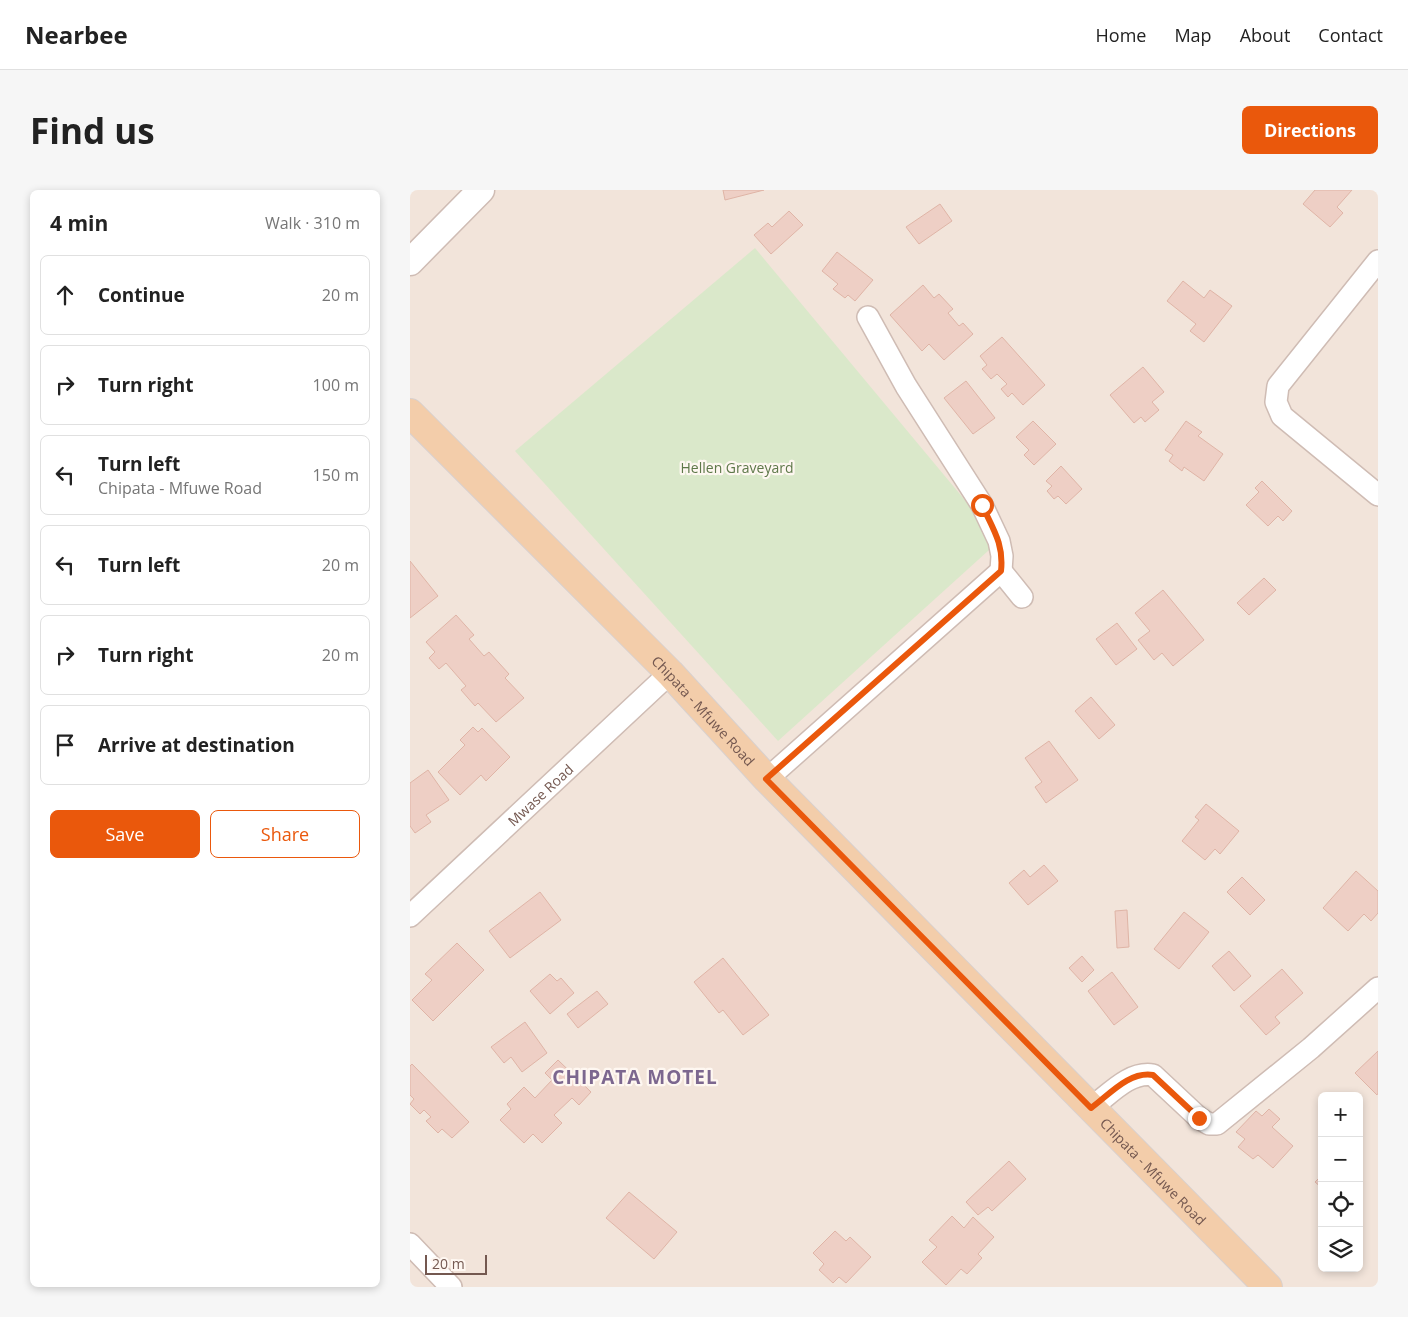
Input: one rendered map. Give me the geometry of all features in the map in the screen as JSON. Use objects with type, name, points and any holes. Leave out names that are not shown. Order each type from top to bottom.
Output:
[{"type":"main road","name":"Chipata - Mfuwe Road","points":[[410,412],[670,673],[766,779],[1268,1287]]},
{"type":"street","points":[[410,262],[480,190]]},
{"type":"street","points":[[1378,261],[1278,386],[1276,402],[1282,416],[1378,494]]},
{"type":"street","points":[[868,318],[906,386],[982,505],[999,540],[1002,556],[1001,571],[1022,597]]},
{"type":"street","points":[[766,779],[1001,571]]},
{"type":"street","name":"Mwase Road","points":[[410,916],[670,673]]},
{"type":"street","points":[[1091,1108],[1134,1076],[1153,1075],[1199,1118],[1209,1124],[1217,1124],[1311,1048],[1378,988]]},
{"type":"street","points":[[410,1244],[450,1287]]},
{"type":"shaded area","points":[[410,190],[1378,190],[1378,1287],[410,1287]]},
{"type":"green space","name":"Hellen Graveyard","points":[[755,248],[999,541],[778,741],[515,451]]},
{"type":"building","points":[[723,190],[764,190],[725,200]]},
{"type":"building","points":[[1315,190],[1352,190],[1337,207],[1343,213],[1330,227],[1303,204]]},
{"type":"building","points":[[940,204],[952,221],[919,244],[906,227]]},
{"type":"building","points":[[789,211],[803,225],[771,254],[754,235],[768,223],[772,227]]},
{"type":"building","points":[[837,252],[873,280],[855,301],[848,295],[845,298],[833,289],[838,284],[822,271]]},
{"type":"building","points":[[1183,281],[1204,298],[1210,290],[1232,306],[1204,342],[1190,331],[1196,324],[1167,301]]},
{"type":"building","points":[[923,285],[934,298],[939,294],[953,309],[948,313],[959,326],[963,323],[973,334],[944,360],[929,344],[922,351],[890,315]]},
{"type":"building","points":[[1002,337],[1045,385],[1023,405],[1012,393],[1008,397],[1001,389],[1007,384],[997,374],[991,379],[982,369],[987,365],[980,356]]},
{"type":"building","points":[[1143,367],[1164,392],[1152,402],[1159,410],[1145,422],[1141,417],[1134,423],[1110,395]]},
{"type":"building","points":[[966,381],[995,418],[973,434],[944,398]]},
{"type":"building","points":[[1033,421],[1056,444],[1034,465],[1024,455],[1029,450],[1016,437]]},
{"type":"building","points":[[1186,421],[1202,432],[1198,436],[1223,454],[1204,481],[1184,467],[1182,471],[1169,461],[1173,455],[1165,450]]},
{"type":"building","points":[[1061,466],[1082,489],[1066,504],[1058,496],[1054,499],[1047,491],[1052,486],[1046,481]]},
{"type":"building","points":[[1262,481],[1292,511],[1283,521],[1278,516],[1268,526],[1246,505],[1259,492],[1255,488]]},
{"type":"building","points":[[410,561],[438,596],[410,618]]},
{"type":"building","points":[[1264,578],[1276,590],[1249,615],[1237,603]]},
{"type":"building","points":[[1163,590],[1204,640],[1173,666],[1162,653],[1154,660],[1138,640],[1150,631],[1135,613]]},
{"type":"building","points":[[456,615],[474,635],[469,639],[484,656],[489,652],[509,674],[505,678],[524,698],[496,722],[478,703],[475,706],[461,690],[466,686],[446,663],[439,669],[429,658],[435,652],[426,642]]},
{"type":"building","points":[[1117,623],[1137,649],[1116,665],[1096,639]]},
{"type":"building","points":[[1091,697],[1115,725],[1099,739],[1075,711]]},
{"type":"building","points":[[473,727],[478,732],[482,728],[510,757],[486,781],[481,775],[460,795],[438,772],[465,745],[460,740]]},
{"type":"building","points":[[1049,741],[1078,780],[1046,803],[1035,787],[1042,782],[1025,758]]},
{"type":"building","points":[[428,770],[449,800],[426,815],[431,822],[415,833],[410,826],[410,783]]},
{"type":"building","points":[[1206,804],[1239,831],[1220,854],[1215,849],[1205,860],[1182,841],[1199,820],[1195,817]]},
{"type":"building","points":[[1044,865],[1058,881],[1028,905],[1009,883],[1024,870],[1030,877]]},
{"type":"building","points":[[1356,871],[1378,891],[1378,913],[1371,921],[1364,914],[1348,931],[1323,908]]},
{"type":"building","points":[[1242,877],[1265,900],[1250,915],[1227,892]]},
{"type":"building","points":[[540,892],[561,920],[510,958],[489,931]]},
{"type":"building","points":[[1127,910],[1129,947],[1117,948],[1115,911]]},
{"type":"building","points":[[1184,912],[1209,932],[1179,969],[1154,949]]},
{"type":"building","points":[[457,943],[484,970],[433,1021],[412,1000],[432,980],[425,974]]},
{"type":"building","points":[[1229,951],[1251,976],[1234,991],[1212,966]]},
{"type":"building","points":[[1082,956],[1094,970],[1082,982],[1069,968]]},
{"type":"building","points":[[723,958],[769,1015],[743,1035],[723,1010],[719,1013],[694,982]]},
{"type":"building","points":[[1282,969],[1303,993],[1275,1017],[1280,1023],[1266,1035],[1240,1006]]},
{"type":"building","points":[[1112,972],[1138,1007],[1114,1025],[1088,991]]},
{"type":"building","points":[[550,974],[557,981],[561,978],[574,993],[550,1014],[530,991]]},
{"type":"building","points":[[597,991],[608,1004],[578,1028],[567,1014]]},
{"type":"building","points":[[525,1022],[547,1053],[522,1072],[511,1057],[504,1063],[491,1047]]},
{"type":"building","points":[[1378,1051],[1378,1093],[1377,1095],[1355,1073]]},
{"type":"building","points":[[558,1060],[591,1092],[579,1105],[572,1098],[554,1115],[562,1123],[542,1143],[533,1134],[524,1143],[500,1120],[511,1109],[507,1104],[524,1087],[535,1098],[552,1080],[545,1073]]},
{"type":"building","points":[[412,1064],[469,1122],[452,1138],[442,1129],[438,1133],[426,1121],[431,1117],[424,1110],[420,1114],[410,1104],[414,1099],[410,1095],[410,1066]]},
{"type":"building","points":[[1269,1109],[1280,1119],[1272,1127],[1293,1146],[1273,1168],[1258,1155],[1253,1159],[1238,1147],[1245,1139],[1236,1132],[1256,1111],[1262,1116]]},
{"type":"building","points":[[1009,1161],[1026,1179],[992,1211],[988,1207],[978,1215],[966,1202]]},
{"type":"building","points":[[629,1192],[677,1232],[654,1259],[606,1218]]},
{"type":"building","points":[[952,1216],[964,1228],[973,1217],[994,1237],[978,1254],[982,1258],[967,1274],[961,1269],[946,1285],[922,1262],[937,1247],[929,1240]]},
{"type":"building","points":[[835,1231],[846,1241],[850,1237],[871,1257],[846,1283],[839,1277],[833,1283],[819,1270],[824,1264],[813,1253]]},
{"type":"district","name":"CHIPATA MOTEL","points":[[635,1077]]},
{"type":"route","points":[[982,505],[999,540],[1002,556],[1001,571],[766,779],[1091,1108],[1134,1076],[1145,1074],[1153,1075],[1199,1118]]}]
